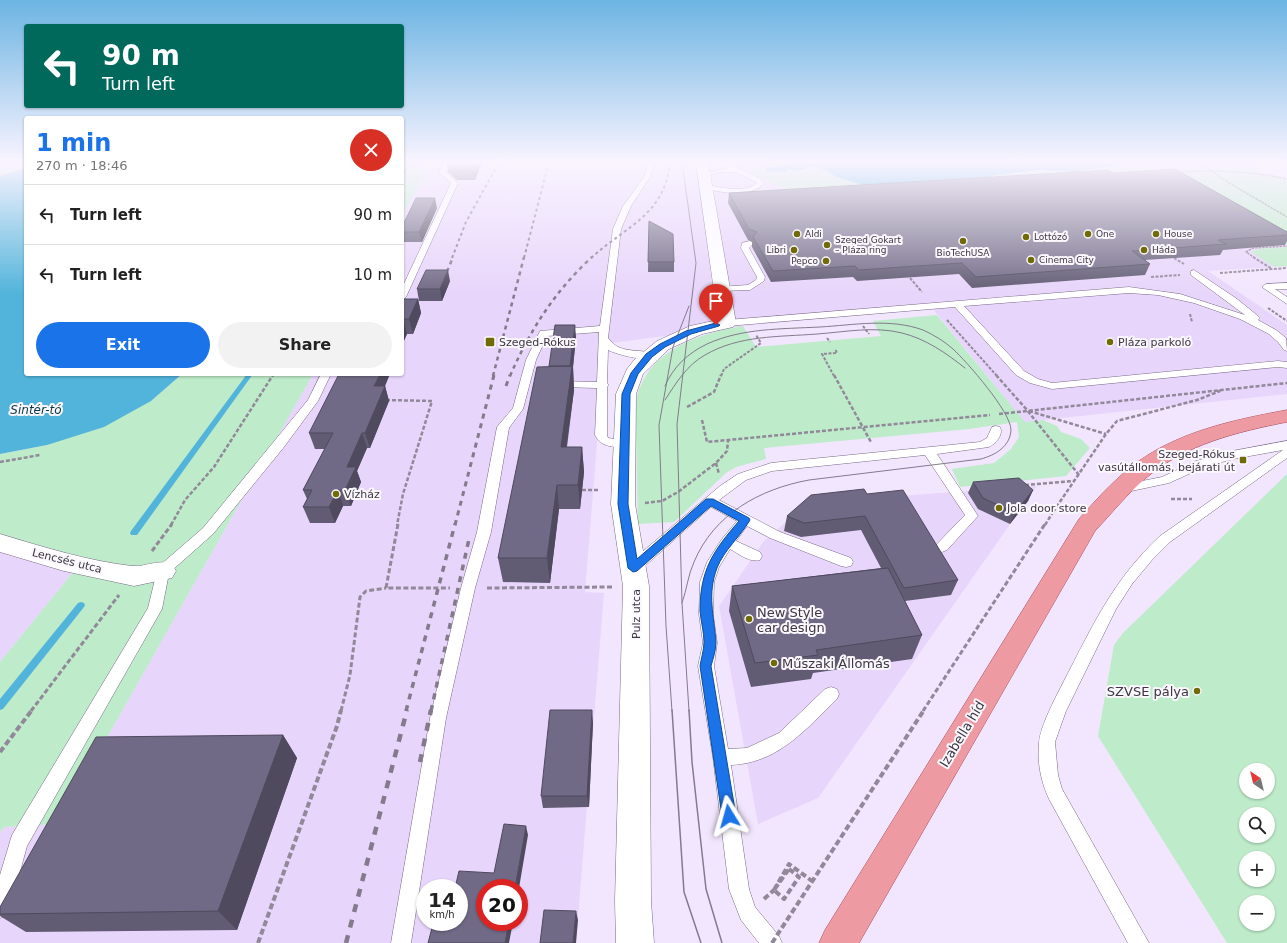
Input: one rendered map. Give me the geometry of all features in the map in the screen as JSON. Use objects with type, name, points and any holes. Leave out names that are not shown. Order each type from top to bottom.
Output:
[{"type":"main road","name":"Izabella híd","points":[[838,943],[1087,525],[1119,490],[1140,472],[1182,446],[1224,430],[1287,416]]},
{"type":"street","points":[[709,206],[727,323]]},
{"type":"street","name":"Pulz utca","points":[[635,943],[633,902],[635,577],[623,504],[626,394],[634,373],[649,356],[663,345],[685,334],[727,323]]},
{"type":"street","name":"Lencsés utca","points":[[0,542],[64,562],[134,576],[163,571]]},
{"type":"lane","points":[[404,293],[444,206]]},
{"type":"lane","points":[[625,444],[610,443],[602,438],[604,333],[617,229],[627,206]]},
{"type":"lane","points":[[722,289],[750,286],[760,281],[761,277],[745,248],[746,244],[750,243]]},
{"type":"lane","points":[[1194,273],[1234,301],[1286,343]]},
{"type":"lane","points":[[1287,286],[1266,287],[1287,301]]},
{"type":"lane","points":[[727,323],[956,303],[1114,291],[1143,291],[1186,298],[1209,304],[1268,329]]},
{"type":"lane","points":[[956,303],[1020,372],[1034,381],[1052,386],[1283,365],[1287,358]]},
{"type":"lane","points":[[401,943],[438,718],[468,588],[484,532],[503,427],[518,409],[531,384],[531,360],[544,333],[604,333]]},
{"type":"lane","points":[[604,333],[608,345],[617,351],[649,356]]},
{"type":"lane","points":[[0,908],[19,842],[155,609],[163,571],[208,531],[280,444],[313,400],[325,376]]},
{"type":"lane","points":[[551,384],[604,385]]},
{"type":"lane","points":[[635,577],[710,502],[742,477],[771,467],[982,446],[990,443],[996,430]]},
{"type":"lane","points":[[1119,490],[1165,480],[1200,464],[1232,455],[1287,445]]},
{"type":"lane","points":[[929,452],[972,516],[942,547]]},
{"type":"lane","points":[[1139,943],[1055,793],[1049,775],[1047,742],[1058,710],[1110,606],[1127,580],[1147,556],[1165,538],[1287,452]]},
{"type":"lane","points":[[710,502],[775,535],[846,562]]},
{"type":"lane","points":[[746,520],[727,542],[712,566],[707,582],[706,614],[710,643],[706,666],[721,757],[739,889],[748,913],[772,943]]},
{"type":"lane","points":[[727,542],[755,556]]},
{"type":"lane","points":[[721,757],[748,756],[785,738],[831,694]]},
{"type":"path","points":[[1272,206],[1287,217]]},
{"type":"path","points":[[1274,269],[1246,252],[1252,248],[1287,246]]},
{"type":"path","points":[[910,278],[923,294]]},
{"type":"path","points":[[827,338],[830,342]]},
{"type":"path","points":[[686,407],[714,392],[724,369],[761,343]]},
{"type":"path","points":[[835,349],[837,353],[822,354],[879,456]]},
{"type":"path","points":[[702,420],[707,442],[728,441],[863,428],[1287,382]]},
{"type":"path","points":[[772,943],[1053,512],[1106,434],[1118,421],[1125,418],[1197,400],[1224,389]]},
{"type":"path","points":[[384,400],[432,401],[403,494],[386,588]]},
{"type":"path","points":[[1027,410],[1106,434]]},
{"type":"path","points":[[1027,410],[1079,475]]},
{"type":"path","points":[[716,463],[727,451],[728,441]]},
{"type":"path","points":[[0,462],[40,455]]},
{"type":"path","points":[[1019,486],[1074,481]]},
{"type":"path","points":[[258,943],[337,726],[350,675],[360,597],[366,591],[386,588],[468,588],[635,577]]},
{"type":"path","points":[[776,888],[789,869],[799,877],[784,899],[773,889],[789,864],[812,881]]},
{"type":"shaded area","points":[[408,206],[1220,206],[1287,245],[1287,247],[1259,249],[1252,252],[1275,267],[1208,271],[1287,325],[1287,394],[1025,422],[932,308],[743,326],[705,333],[689,340],[687,333],[605,344],[585,592],[604,593],[576,943],[0,943],[0,832],[4,827],[58,824],[312,376],[404,376],[404,212]]},
{"type":"shaded area","points":[[1037,486],[818,798],[758,824],[719,606],[764,541],[803,507],[885,497]]},
{"type":"shaded area","points":[[0,550],[74,571],[0,662]]},
{"type":"green space","points":[[404,206],[408,206],[404,212]]},
{"type":"green space","points":[[1220,206],[1287,206],[1287,245]]},
{"type":"green space","points":[[1287,247],[1287,266],[1275,267],[1251,252],[1259,249]]},
{"type":"green space","points":[[937,315],[1025,422],[1043,420],[1057,426],[1061,432],[1081,439],[1090,448],[1066,476],[960,487],[952,469],[994,463],[1011,449],[1019,437],[1017,422],[969,429],[764,448],[766,459],[736,467],[726,473],[674,522],[638,524],[635,415],[636,402],[641,384],[650,370],[662,357],[692,340],[726,329],[743,326],[756,347],[881,336],[873,321]]},
{"type":"green space","points":[[180,376],[312,376],[58,824],[4,827],[0,832],[0,662],[74,571],[0,550],[0,454],[47,445],[151,401]]},
{"type":"green space","name":"SZVSE pálya","points":[[1287,474],[1287,943],[1227,943],[1098,736],[1114,645],[1123,633]]},
{"type":"water","name":"Sintér-tó","points":[[0,206],[24,206],[24,376],[180,376],[151,401],[104,427],[47,445],[0,454]]},
{"type":"building","points":[[412,206],[431,206],[419,232],[404,232],[404,223]]},
{"type":"building","points":[[736,206],[1241,206],[1287,232],[1287,235],[1218,240],[1226,244],[1132,251],[1150,264],[976,277],[962,263],[859,270],[855,266],[773,271],[753,237],[757,232],[749,229]]},
{"type":"building","points":[[649,221],[673,234],[674,262],[648,262]]},
{"type":"building","points":[[426,270],[448,270],[440,289],[417,289]]},
{"type":"building","points":[[404,299],[418,299],[409,319],[404,319]]},
{"type":"building","points":[[555,325],[575,325],[570,366],[549,366]]},
{"type":"building","points":[[537,367],[572,367],[561,447],[582,447],[578,485],[557,485],[547,558],[498,558]]},
{"type":"building","points":[[338,376],[379,376],[374,386],[385,386],[365,433],[362,433],[347,467],[356,467],[345,490],[338,490],[329,507],[303,507],[312,490],[303,490],[333,433],[309,433]]},
{"type":"building","points":[[1019,478],[1033,490],[1015,513],[983,498],[973,482]]},
{"type":"building","points":[[864,489],[867,494],[903,490],[958,580],[904,588],[865,516],[804,523],[787,516],[811,495]]},
{"type":"building","points":[[888,568],[922,635],[816,650],[818,655],[755,663],[732,586]]},
{"type":"building","points":[[550,710],[592,710],[587,796],[541,796]]},
{"type":"building","points":[[283,735],[218,911],[0,914],[0,907],[96,737]]},
{"type":"building","points":[[504,824],[526,826],[517,879],[476,879],[476,931],[507,931],[505,943],[428,943],[431,931],[468,931],[468,879],[457,879],[459,871],[494,873]]},
{"type":"building","points":[[544,910],[576,911],[573,943],[540,943]]},
{"type":"waterway","points":[[134,533],[249,376]]},
{"type":"waterway","points":[[0,706],[81,605]]},
{"type":"tram line","points":[[685,358],[696,263],[688,206]]},
{"type":"tram line","points":[[667,382],[673,347],[689,306]]},
{"type":"tram line","points":[[682,603],[692,567],[703,545],[726,517],[756,497],[791,484],[809,480],[981,459],[996,453],[1005,446],[1011,430],[1004,412],[996,400],[978,376],[953,349],[939,338],[923,330],[910,326],[872,323],[748,332],[707,344],[685,358]]},
{"type":"tram line","points":[[683,374],[705,355],[718,348],[745,340],[860,330],[891,331],[911,336],[943,352],[965,368]]},
{"type":"tram line","points":[[667,382],[672,373],[685,358]]},
{"type":"tram line","points":[[683,374],[685,358]]},
{"type":"tram line","points":[[665,400],[683,374]]},
{"type":"tram line","points":[[682,603],[677,424],[683,374]]},
{"type":"tram line","points":[[665,386],[667,382]]},
{"type":"tram line","points":[[667,382],[659,425],[666,626],[672,711]]},
{"type":"tram line","points":[[682,603],[689,711]]},
{"type":"tram line","points":[[672,710],[684,892],[701,943]]},
{"type":"tram line","points":[[689,710],[692,762],[706,889],[722,943]]},
{"type":"railway","points":[[452,258],[466,222],[475,206]]},
{"type":"railway","points":[[524,258],[538,206]]},
{"type":"railway","points":[[591,258],[642,218],[653,206]]},
{"type":"railway","points":[[444,279],[453,257]]},
{"type":"railway","points":[[493,376],[524,257]]},
{"type":"railway","points":[[510,376],[535,327],[555,297],[566,283],[591,258]]},
{"type":"railway","points":[[455,525],[494,375]]},
{"type":"railway","points":[[506,386],[510,375]]},
{"type":"railway","points":[[406,711],[455,524]]},
{"type":"railway","points":[[431,711],[469,539]]},
{"type":"railway","points":[[346,943],[407,710]]},
{"type":"railway","points":[[420,762],[431,710]]},
{"type":"place","name":"Aldi","points":[[797,234]]},
{"type":"place","name":"One","points":[[1088,234]]},
{"type":"place","name":"House","points":[[1156,234]]},
{"type":"place","name":"Lottózó","points":[[1026,237]]},
{"type":"place","name":"BioTechUSA","points":[[963,241]]},
{"type":"place","name":"Szeged Gokart – Pláza ring","points":[[827,245]]},
{"type":"place","name":"Libri","points":[[794,250]]},
{"type":"place","name":"Háda","points":[[1144,250]]},
{"type":"place","name":"Cinema City","points":[[1031,260]]},
{"type":"place","name":"Pepco","points":[[826,261]]},
{"type":"place","name":"Szeged-Rókus","points":[[490,342]]},
{"type":"place","name":"Pláza parkoló","points":[[1110,342]]},
{"type":"place","name":"Szeged-Rókus vasútállomás, bejárati út","points":[[1243,460]]},
{"type":"place","name":"Vízház","points":[[336,494]]},
{"type":"place","name":"Jola door store","points":[[999,508]]},
{"type":"place","name":"New Style car design","points":[[749,619]]},
{"type":"place","name":"Műszaki Állomás","points":[[774,663]]},
{"type":"place","name":"SZVSE pálya","points":[[1197,691]]},
{"type":"route","points":[[716,325],[688,333],[663,345],[649,356],[634,373],[626,394],[623,504],[633,568],[710,502],[746,520],[727,542],[712,566],[707,582],[706,597],[706,614],[710,643],[706,666],[729,816]]}]
